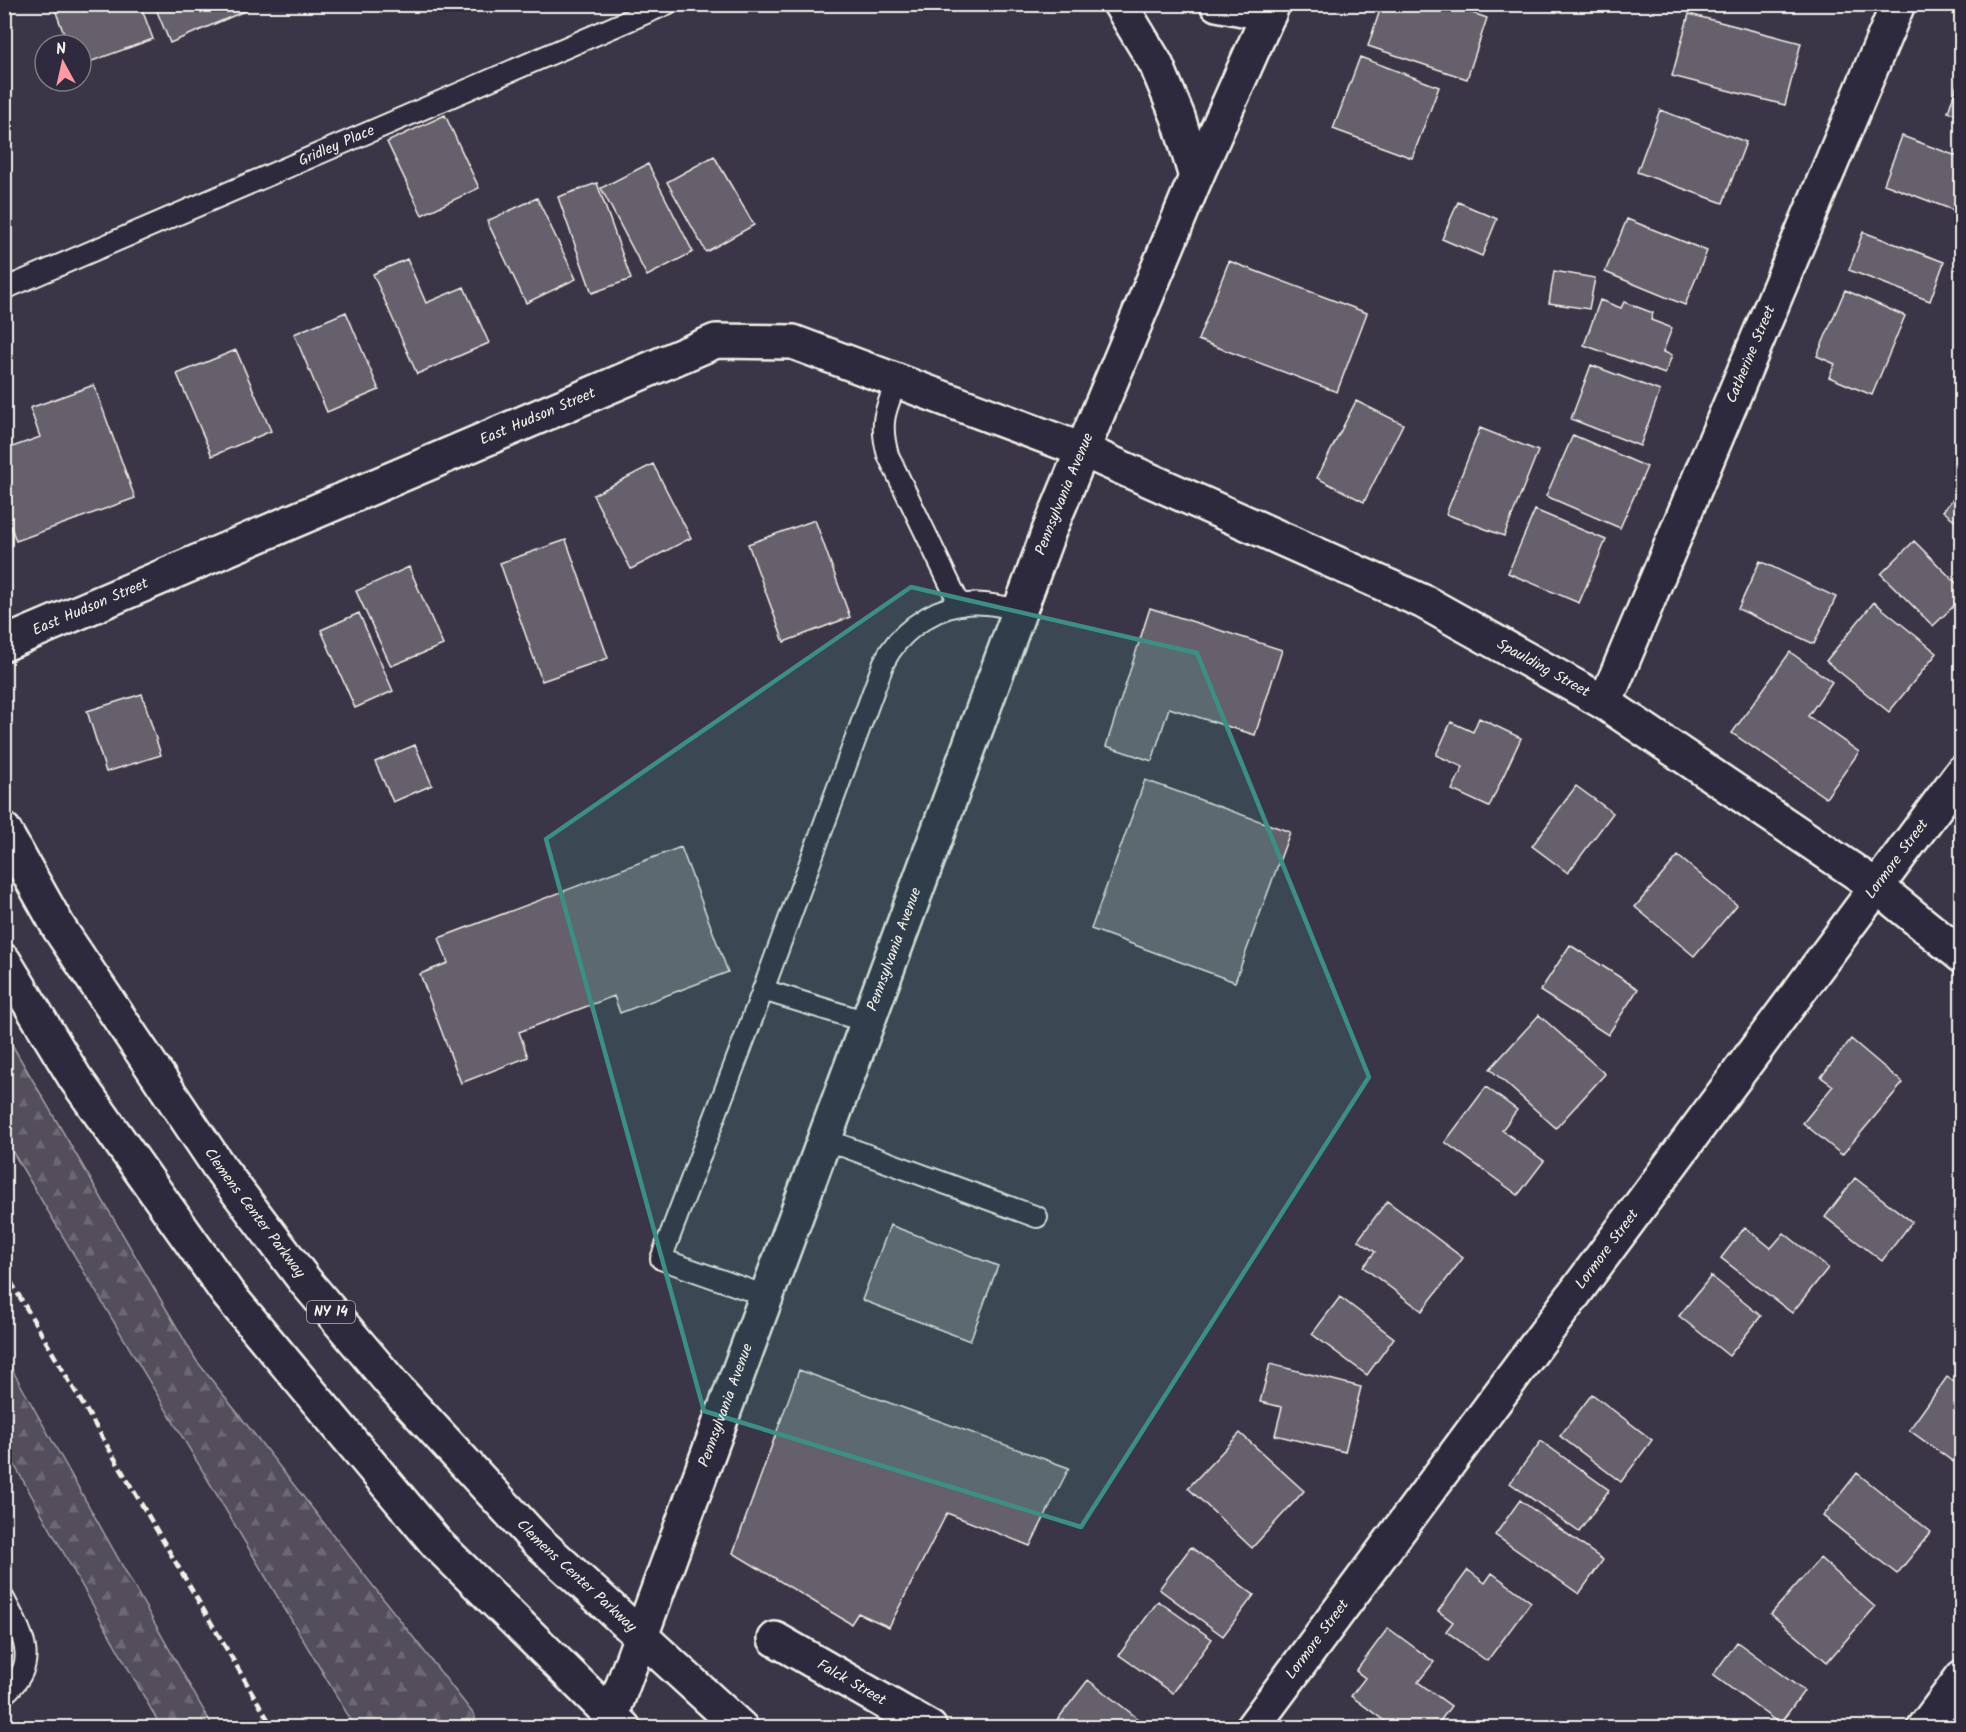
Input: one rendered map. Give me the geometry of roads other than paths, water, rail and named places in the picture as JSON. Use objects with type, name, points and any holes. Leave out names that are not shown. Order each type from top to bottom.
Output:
[{"type":"street","points":[[1120,4],[1156,64],[1178,117],[1196,177]]},
{"type":"street","name":"Pennsylvania Avenue","points":[[614,1723],[640,1634],[1020,610],[1082,450],[1196,177],[1271,9],[1217,4]]},
{"type":"street","name":"Catherine Street","points":[[1605,703],[1898,4]]},
{"type":"street","name":"East Hudson Street","points":[[4,644],[716,341],[793,342],[1082,450]]},
{"type":"street","name":"Spaulding Street","points":[[1082,450],[1424,602],[1605,703],[1876,886],[1962,956]]},
{"type":"street","name":"Lormore Street","points":[[1252,1728],[1962,772]]},
{"type":"street","name":"Clemens Center Parkway","points":[[4,830],[59,928],[219,1167],[304,1281],[393,1385],[534,1538],[741,1728]]},
{"type":"street","points":[[4,961],[75,1078],[228,1294],[437,1544],[614,1723]]},
{"type":"street","name":"Falck Street","points":[[775,1639],[930,1728]]},
{"type":"street","points":[[1924,1728],[1962,1677]]},
{"type":"lane","name":"Gridley Place","points":[[4,289],[667,4]]},
{"type":"lane","points":[[897,381],[884,411],[882,433],[888,455],[960,604]]},
{"type":"lane","points":[[766,1296],[661,1259],[891,647],[922,621],[960,604],[987,603],[1020,610]]},
{"type":"lane","points":[[763,990],[867,1022]]},
{"type":"lane","points":[[824,1139],[1037,1217]]},
{"type":"lane","points":[[4,1599],[27,1643],[27,1659],[20,1676],[4,1694]]},
{"type":"railway","points":[[4,1270],[273,1728]]}]
